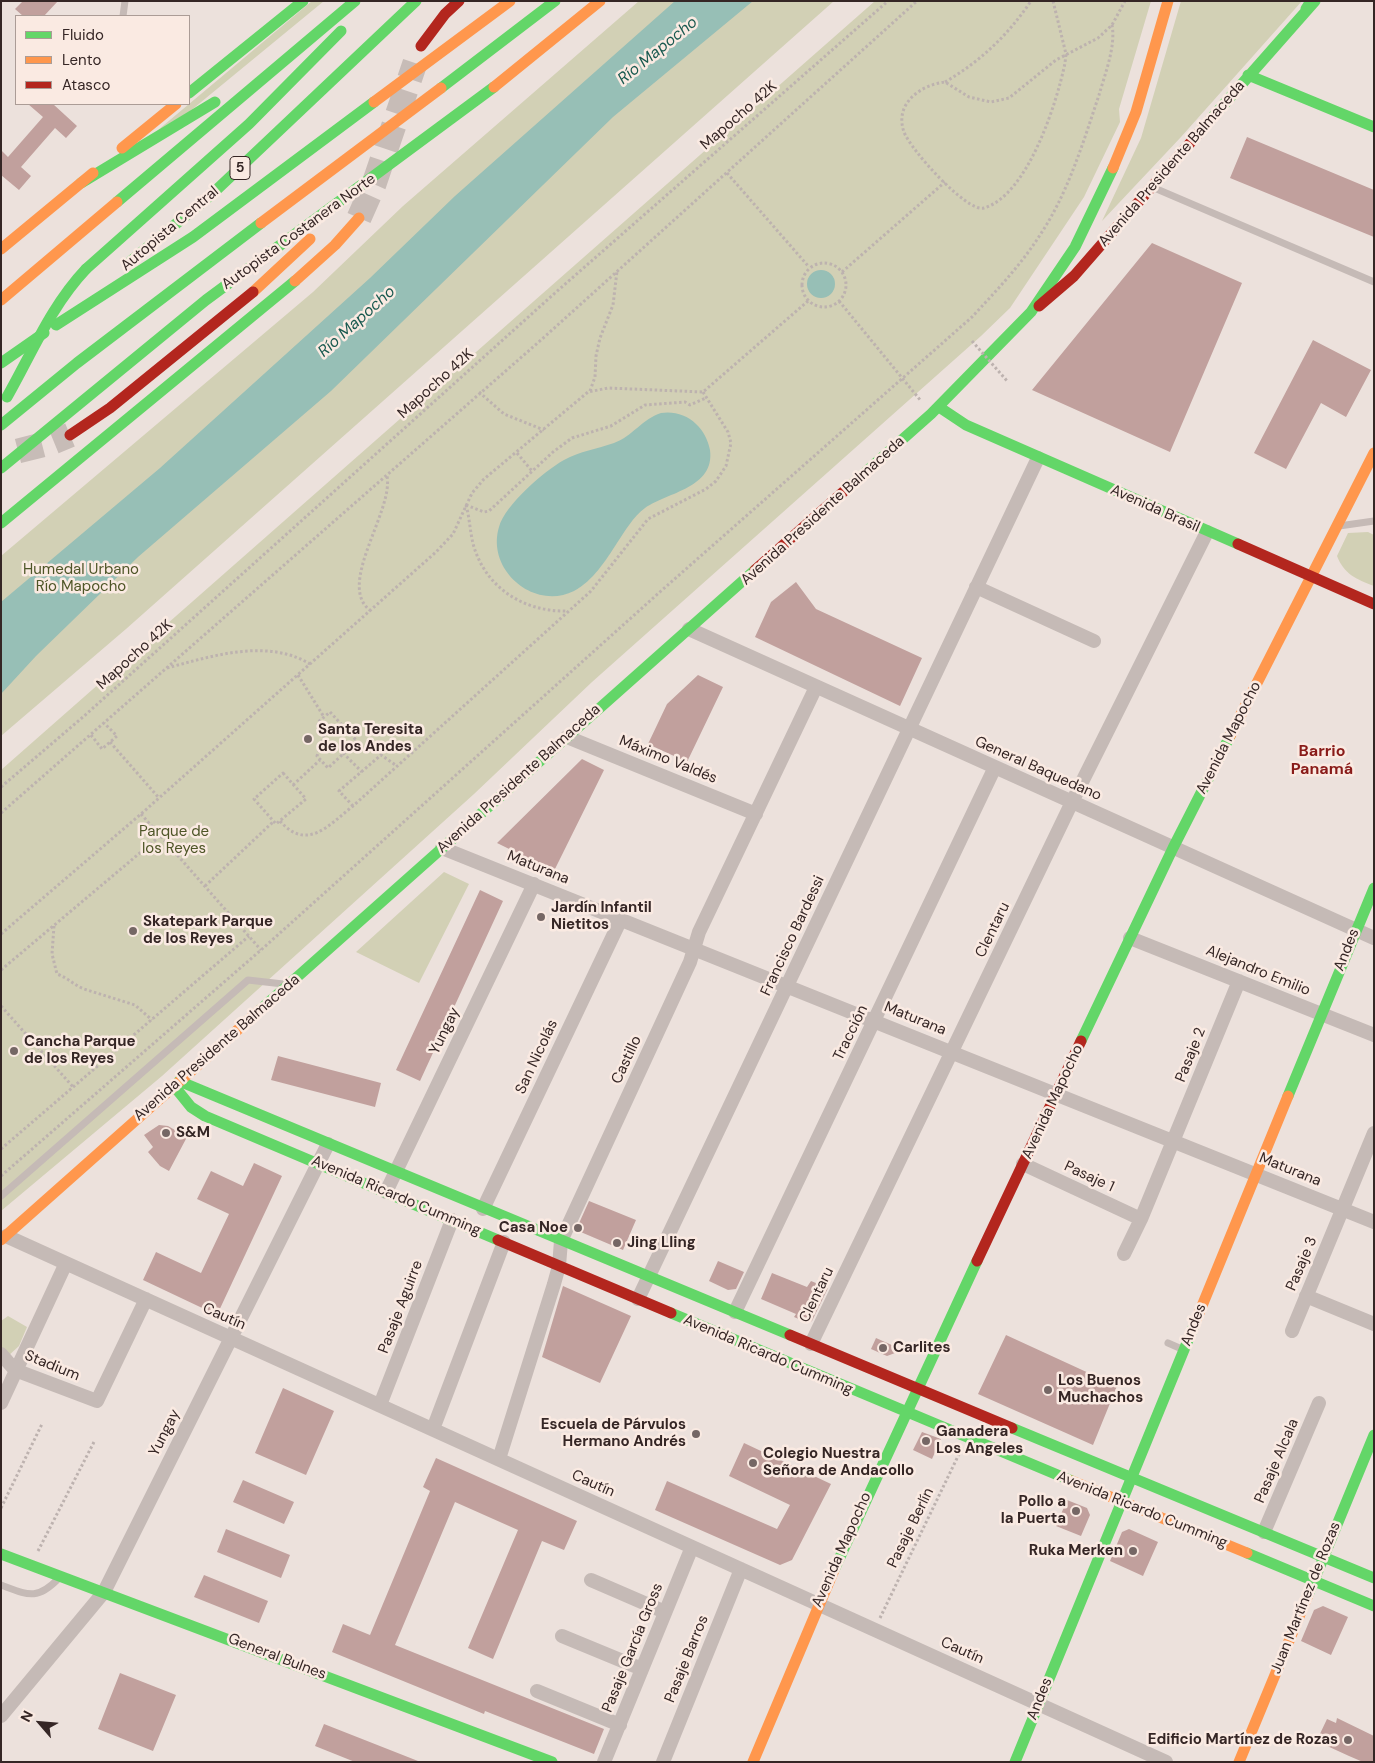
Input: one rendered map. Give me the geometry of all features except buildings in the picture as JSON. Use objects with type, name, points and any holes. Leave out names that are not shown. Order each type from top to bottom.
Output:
[{"type":"main road","points":[[190,92],[302,1]]},
{"type":"main road","points":[[1,300],[355,1]]},
{"type":"main road","points":[[4,401],[53,308],[70,284],[288,87],[368,1]]},
{"type":"main road","name":"Autopista Central","points":[[1,363],[56,324],[211,195],[416,1]]},
{"type":"main road","points":[[444,1],[429,23],[420,49],[436,24],[460,1]]},
{"type":"main road","points":[[56,324],[192,237],[510,1]]},
{"type":"main road","name":"Autopista Costanera Norte","points":[[1,425],[77,363],[554,1]]},
{"type":"main road","name":"Autopista Costanera Norte","points":[[1,468],[206,300],[525,64],[600,1]]},
{"type":"main road","name":"Avenida Presidente Balmaceda","points":[[1031,312],[1075,247],[1108,182],[1136,112],[1168,1]]},
{"type":"main road","name":"Avenida Presidente Balmaceda","points":[[4,1238],[935,410],[1031,312],[1074,276],[1311,4]]},
{"type":"main road","points":[[81,183],[186,120],[309,40]]},
{"type":"main road","points":[[1248,75],[1374,127]]},
{"type":"main road","points":[[1,249],[175,105]]},
{"type":"main road","points":[[70,435],[110,408],[234,309],[309,240],[369,181]]},
{"type":"main road","points":[[1,523],[284,291],[335,245],[359,218]]},
{"type":"main road","name":"Avenida Brasil","points":[[935,410],[1038,458],[1374,604]]},
{"type":"main road","name":"Avenida Mapocho","points":[[753,1762],[818,1604],[904,1412],[1173,848],[1374,453]]},
{"type":"main road","name":"Andes","points":[[1015,1762],[1355,930],[1374,888]]},
{"type":"main road","name":"Avenida Ricardo Cumming","points":[[176,1084],[328,1144],[1374,1578]]},
{"type":"main road","name":"Avenida Ricardo Cumming","points":[[176,1084],[191,1106],[205,1116],[904,1412],[1374,1606]]},
{"type":"main road","name":"Juan Martínez de Rozas","points":[[1239,1762],[1374,1435]]},
{"type":"main road","name":"General Bulnes","points":[[1,1554],[552,1762]]},
{"type":"street","name":"Francisco Bardessi","points":[[638,1299],[1038,458]]},
{"type":"street","name":"Clentaru","points":[[811,1344],[1072,802],[1207,532]]},
{"type":"street","points":[[976,587],[1094,641]]},
{"type":"street","name":"General Baquedano","points":[[689,629],[1374,938]]},
{"type":"street","name":"Castillo","points":[[499,1459],[559,1266],[562,1241],[695,948],[699,932],[816,687]]},
{"type":"street","name":"Máximo Valdés","points":[[567,737],[756,814]]},
{"type":"street","name":"Tracción","points":[[735,1312],[876,1020],[995,767]]},
{"type":"street","name":"Maturana","points":[[442,848],[876,1020],[1374,1222]]},
{"type":"street","name":"Yungay","points":[[386,1192],[534,884]]},
{"type":"street","name":"San Nicolás","points":[[484,1209],[621,919]]},
{"type":"street","name":"Alejandro Emilio","points":[[1130,938],[1374,1035]]},
{"type":"street","name":"Pasaje 2","points":[[1174,1140],[1239,981]]},
{"type":"street","name":"Pasaje 3","points":[[1292,1331],[1374,1134]]},
{"type":"street","points":[[1124,1254],[1141,1219],[1174,1140]]},
{"type":"street","name":"Yungay","points":[[1,1716],[104,1592],[328,1144]]},
{"type":"street","name":"Pasaje 1","points":[[1023,1164],[1141,1219]]},
{"type":"street","name":"Pasaje Aguirre","points":[[380,1405],[452,1220]]},
{"type":"street","name":"Cautín","points":[[4,1238],[66,1263],[146,1299],[1166,1762]]},
{"type":"street","points":[[433,1430],[504,1242]]},
{"type":"street","points":[[1,1403],[66,1263]]},
{"type":"street","points":[[1306,1296],[1374,1324]]},
{"type":"street","name":"Stadium","points":[[1,1354],[15,1370],[97,1401],[146,1299]]},
{"type":"street","name":"Pasaje Alcala","points":[[1264,1532],[1319,1402]]},
{"type":"street","name":"Pasaje García Gross","points":[[604,1762],[692,1547]]},
{"type":"street","name":"Pasaje Barros","points":[[663,1762],[741,1569]]},
{"type":"street","points":[[591,1580],[665,1612]]},
{"type":"street","points":[[562,1636],[642,1669]]},
{"type":"street","points":[[537,1691],[620,1725]]},
{"type":"lane","points":[[123,15],[125,1]]},
{"type":"lane","points":[[1152,187],[1374,282]]},
{"type":"lane","points":[[1336,526],[1374,521]]},
{"type":"lane","points":[[1,1196],[248,980],[288,985]]},
{"type":"lane","points":[[1168,1343],[1184,1350]]},
{"type":"lane","points":[[1,1585],[29,1596],[43,1592],[61,1576]]},
{"type":"path","name":"Mapocho 42K","points":[[1,787],[83,718],[555,293],[888,1]]},
{"type":"path","points":[[1,813],[387,476],[479,392],[727,173],[916,1]]},
{"type":"path","points":[[1031,1],[997,43],[968,68],[945,82],[930,85],[914,94],[903,110],[902,118],[907,138],[959,198],[975,208],[991,205],[1010,189],[1027,167],[1044,133],[1061,84],[1066,54],[1053,1]]},
{"type":"path","points":[[945,82],[969,97],[991,102],[1001,101],[1019,92],[1066,54],[1090,43],[1112,24],[1125,1]]},
{"type":"path","points":[[1,1176],[261,950],[972,317],[1007,280],[1049,220],[1067,182],[1090,122],[1114,34],[1112,24]]},
{"type":"path","points":[[727,173],[809,267]]},
{"type":"path","points":[[842,272],[945,182]]},
{"type":"path","points":[[823,262],[830,263],[842,272],[846,290],[839,301],[827,307],[814,305],[808,301],[801,284],[802,278],[809,267],[823,262]]},
{"type":"path","points":[[1,934],[141,814],[436,552],[453,534],[472,492],[484,479],[590,391],[595,377],[596,356],[600,338],[613,305],[617,271]]},
{"type":"path","points":[[590,391],[608,388],[702,392],[808,301]]},
{"type":"path","points":[[839,301],[903,378],[935,410]]},
{"type":"path","points":[[972,341],[1008,382]]},
{"type":"path","points":[[479,392],[504,414],[544,430]]},
{"type":"path","points":[[280,821],[296,833],[313,835],[353,806],[565,616],[567,611],[598,584],[648,519],[706,489],[722,473],[731,450],[730,437],[702,392]]},
{"type":"path","points":[[466,505],[484,512],[489,511],[514,486],[533,472],[556,448],[572,438],[611,426],[645,405],[677,402],[690,405],[706,398]]},
{"type":"path","points":[[517,453],[533,472]]},
{"type":"path","points":[[370,610],[363,605],[360,598],[360,579],[369,543],[387,498],[387,476]]},
{"type":"path","points":[[466,505],[475,548],[483,567],[496,584],[510,596],[527,605],[550,610],[567,611]]},
{"type":"path","points":[[166,668],[200,659],[256,650],[286,653],[310,664]]},
{"type":"path","points":[[298,675],[324,717]]},
{"type":"path","points":[[330,712],[357,741],[344,753],[328,768],[317,756],[324,732],[317,723],[330,712]]},
{"type":"path","points":[[91,736],[102,749],[117,736],[104,723]]},
{"type":"path","points":[[110,742],[159,798]]},
{"type":"path","points":[[344,753],[362,772]]},
{"type":"path","points":[[353,806],[339,791],[382,755],[397,766]]},
{"type":"path","points":[[293,784],[320,760]]},
{"type":"path","points":[[283,773],[306,799],[280,821],[276,824],[254,799],[283,773]]},
{"type":"path","points":[[141,814],[261,950]]},
{"type":"path","points":[[205,886],[274,821]]},
{"type":"path","points":[[1,970],[160,836]]},
{"type":"path","points":[[54,926],[52,954],[58,974],[67,977],[84,989],[135,1005],[152,1020]]},
{"type":"path","points":[[1,1149],[249,936]]},
{"type":"path","points":[[1,1006],[74,1088]]},
{"type":"path","points":[[1,1508],[42,1424]]},
{"type":"path","points":[[32,1565],[95,1440]]},
{"type":"path","name":"Pasaje Berlín","points":[[881,1617],[961,1449]]},
{"type":"green space","points":[[312,1],[324,1],[189,112],[158,130]]},
{"type":"green space","name":"Humedal Urbano Río Mapocho","points":[[639,1],[834,1],[126,629],[1,736],[1,556],[313,292],[403,206]]},
{"type":"green space","name":"Parque de los Reyes","points":[[875,1],[1151,1],[1119,109],[1120,122],[1084,197],[1010,308],[981,336],[592,682],[474,794],[162,1076],[1,1211],[1,770]]},
{"type":"green space","points":[[1181,1],[1302,1],[1181,137],[1102,221],[1141,138]]},
{"type":"green space","points":[[1368,532],[1374,535],[1374,586],[1347,572],[1337,556],[1348,533]]},
{"type":"green space","points":[[444,872],[469,884],[419,983],[356,952]]},
{"type":"green space","points":[[8,1316],[27,1327],[19,1346],[7,1357],[1,1350],[1,1321]]},
{"type":"water","name":"Río Mapocho","points":[[675,1],[753,1],[613,117],[331,391],[138,557],[36,656],[1,694],[1,602],[160,468],[370,278],[455,196]]},
{"type":"water","points":[[821,270],[831,274],[835,284],[831,294],[821,298],[811,294],[807,284],[811,274]]},
{"type":"water","points":[[661,413],[675,413],[684,416],[701,429],[707,439],[710,450],[710,463],[705,473],[698,481],[688,487],[645,508],[630,524],[598,570],[581,587],[559,596],[529,591],[517,583],[506,571],[500,558],[497,543],[499,527],[503,518],[517,499],[536,480],[564,460],[576,454],[621,440],[648,419]]},
{"type":"tunnel","points":[[359,218],[374,184],[415,63]]},
{"type":"tunnel","points":[[18,451],[53,442],[70,435]]},
{"type":"traffic: fast","points":[[190,92],[303,1]]},
{"type":"traffic: fast","points":[[117,202],[355,1]]},
{"type":"traffic: fast","points":[[131,261],[211,195],[416,1]]},
{"type":"traffic: fast","points":[[441,88],[555,1]]},
{"type":"traffic: fast","points":[[1306,9],[1311,1]]},
{"type":"traffic: fast","points":[[1211,119],[1315,1]]},
{"type":"traffic: fast","points":[[86,269],[249,124],[341,31]]},
{"type":"traffic: fast","points":[[1248,75],[1374,127]]},
{"type":"traffic: fast","points":[[1,468],[206,300],[494,87]]},
{"type":"traffic: fast","points":[[81,183],[215,102]]},
{"type":"traffic: fast","points":[[56,325],[193,237],[374,102]]},
{"type":"traffic: fast","points":[[851,485],[931,414],[1031,312],[1075,247],[1113,168]]},
{"type":"traffic: fast","points":[[1,425],[77,363],[261,223]]},
{"type":"traffic: fast","points":[[7,397],[52,314],[62,298],[86,269]]},
{"type":"traffic: fast","points":[[1,523],[295,281]]},
{"type":"traffic: fast","points":[[1,363],[44,333]]},
{"type":"traffic: fast","points":[[939,407],[966,425],[1238,544]]},
{"type":"traffic: fast","points":[[260,1010],[755,570]]},
{"type":"traffic: fast","points":[[1081,1041],[1173,848],[1230,736]]},
{"type":"traffic: fast","points":[[1288,1096],[1374,888]]},
{"type":"traffic: fast","points":[[179,1081],[790,1335]]},
{"type":"traffic: fast","points":[[174,1086],[191,1107],[205,1116],[498,1240]]},
{"type":"traffic: fast","points":[[834,1570],[977,1261]]},
{"type":"traffic: fast","points":[[671,1313],[1072,1481]]},
{"type":"traffic: fast","points":[[1015,1762],[1195,1323]]},
{"type":"traffic: fast","points":[[1012,1428],[1374,1578]]},
{"type":"traffic: fast","points":[[1308,1595],[1374,1435]]},
{"type":"traffic: fast","points":[[1247,1553],[1374,1606]]},
{"type":"traffic: fast","points":[[1,1554],[552,1762]]},
{"type":"traffic: slow","points":[[374,102],[510,1]]},
{"type":"traffic: slow","points":[[494,87],[600,1]]},
{"type":"traffic: slow","points":[[1113,168],[1136,112],[1168,1]]},
{"type":"traffic: slow","points":[[261,223],[441,88]]},
{"type":"traffic: slow","points":[[122,148],[175,105]]},
{"type":"traffic: slow","points":[[1,249],[93,173]]},
{"type":"traffic: slow","points":[[1,300],[117,202]]},
{"type":"traffic: slow","points":[[295,281],[335,245],[359,218]]},
{"type":"traffic: slow","points":[[253,292],[310,239]]},
{"type":"traffic: slow","points":[[1230,736],[1374,453]]},
{"type":"traffic: slow","points":[[1,1240],[260,1010]]},
{"type":"traffic: slow","points":[[1195,1323],[1288,1096]]},
{"type":"traffic: slow","points":[[1072,1481],[1247,1553]]},
{"type":"traffic: slow","points":[[753,1762],[834,1570]]},
{"type":"traffic: slow","points":[[1239,1762],[1308,1595]]},
{"type":"traffic: jam","points":[[421,46],[445,14],[459,1]]},
{"type":"traffic: jam","points":[[1039,306],[1074,276],[1211,119]]},
{"type":"traffic: jam","points":[[70,435],[110,408],[253,292]]},
{"type":"traffic: jam","points":[[755,570],[851,485]]},
{"type":"traffic: jam","points":[[1238,544],[1374,604]]},
{"type":"traffic: jam","points":[[977,1261],[1081,1041]]},
{"type":"traffic: jam","points":[[498,1240],[671,1313]]},
{"type":"traffic: jam","points":[[790,1335],[1012,1428]]},
{"type":"place","name":"Santa Teresita de los Andes","points":[[308,739]]},
{"type":"place","name":"Jardín Infantil Nietitos","points":[[541,917]]},
{"type":"place","name":"Skatepark Parque de los Reyes","points":[[133,931]]},
{"type":"place","name":"Cancha Parque de los Reyes","points":[[14,1051]]},
{"type":"place","name":"S&M","points":[[166,1133]]},
{"type":"place","name":"Casa Noe","points":[[578,1228]]},
{"type":"place","name":"Jing Lling","points":[[617,1243]]},
{"type":"place","name":"Carlites","points":[[883,1348]]},
{"type":"place","name":"Los Buenos Muchachos","points":[[1048,1390]]},
{"type":"place","name":"Escuela de Párvulos Hermano Andrés","points":[[696,1434]]},
{"type":"place","name":"Ganadera Los Angeles","points":[[926,1441]]},
{"type":"place","name":"Colegio Nuestra Señora de Andacollo","points":[[753,1463]]},
{"type":"place","name":"Pollo a la Puerta","points":[[1076,1511]]},
{"type":"place","name":"Ruka Merken","points":[[1133,1551]]},
{"type":"place","name":"Edificio Martínez de Rozas","points":[[1348,1740]]},
{"type":"district","name":"Barrio Panamá","points":[[1322,761]]}]
